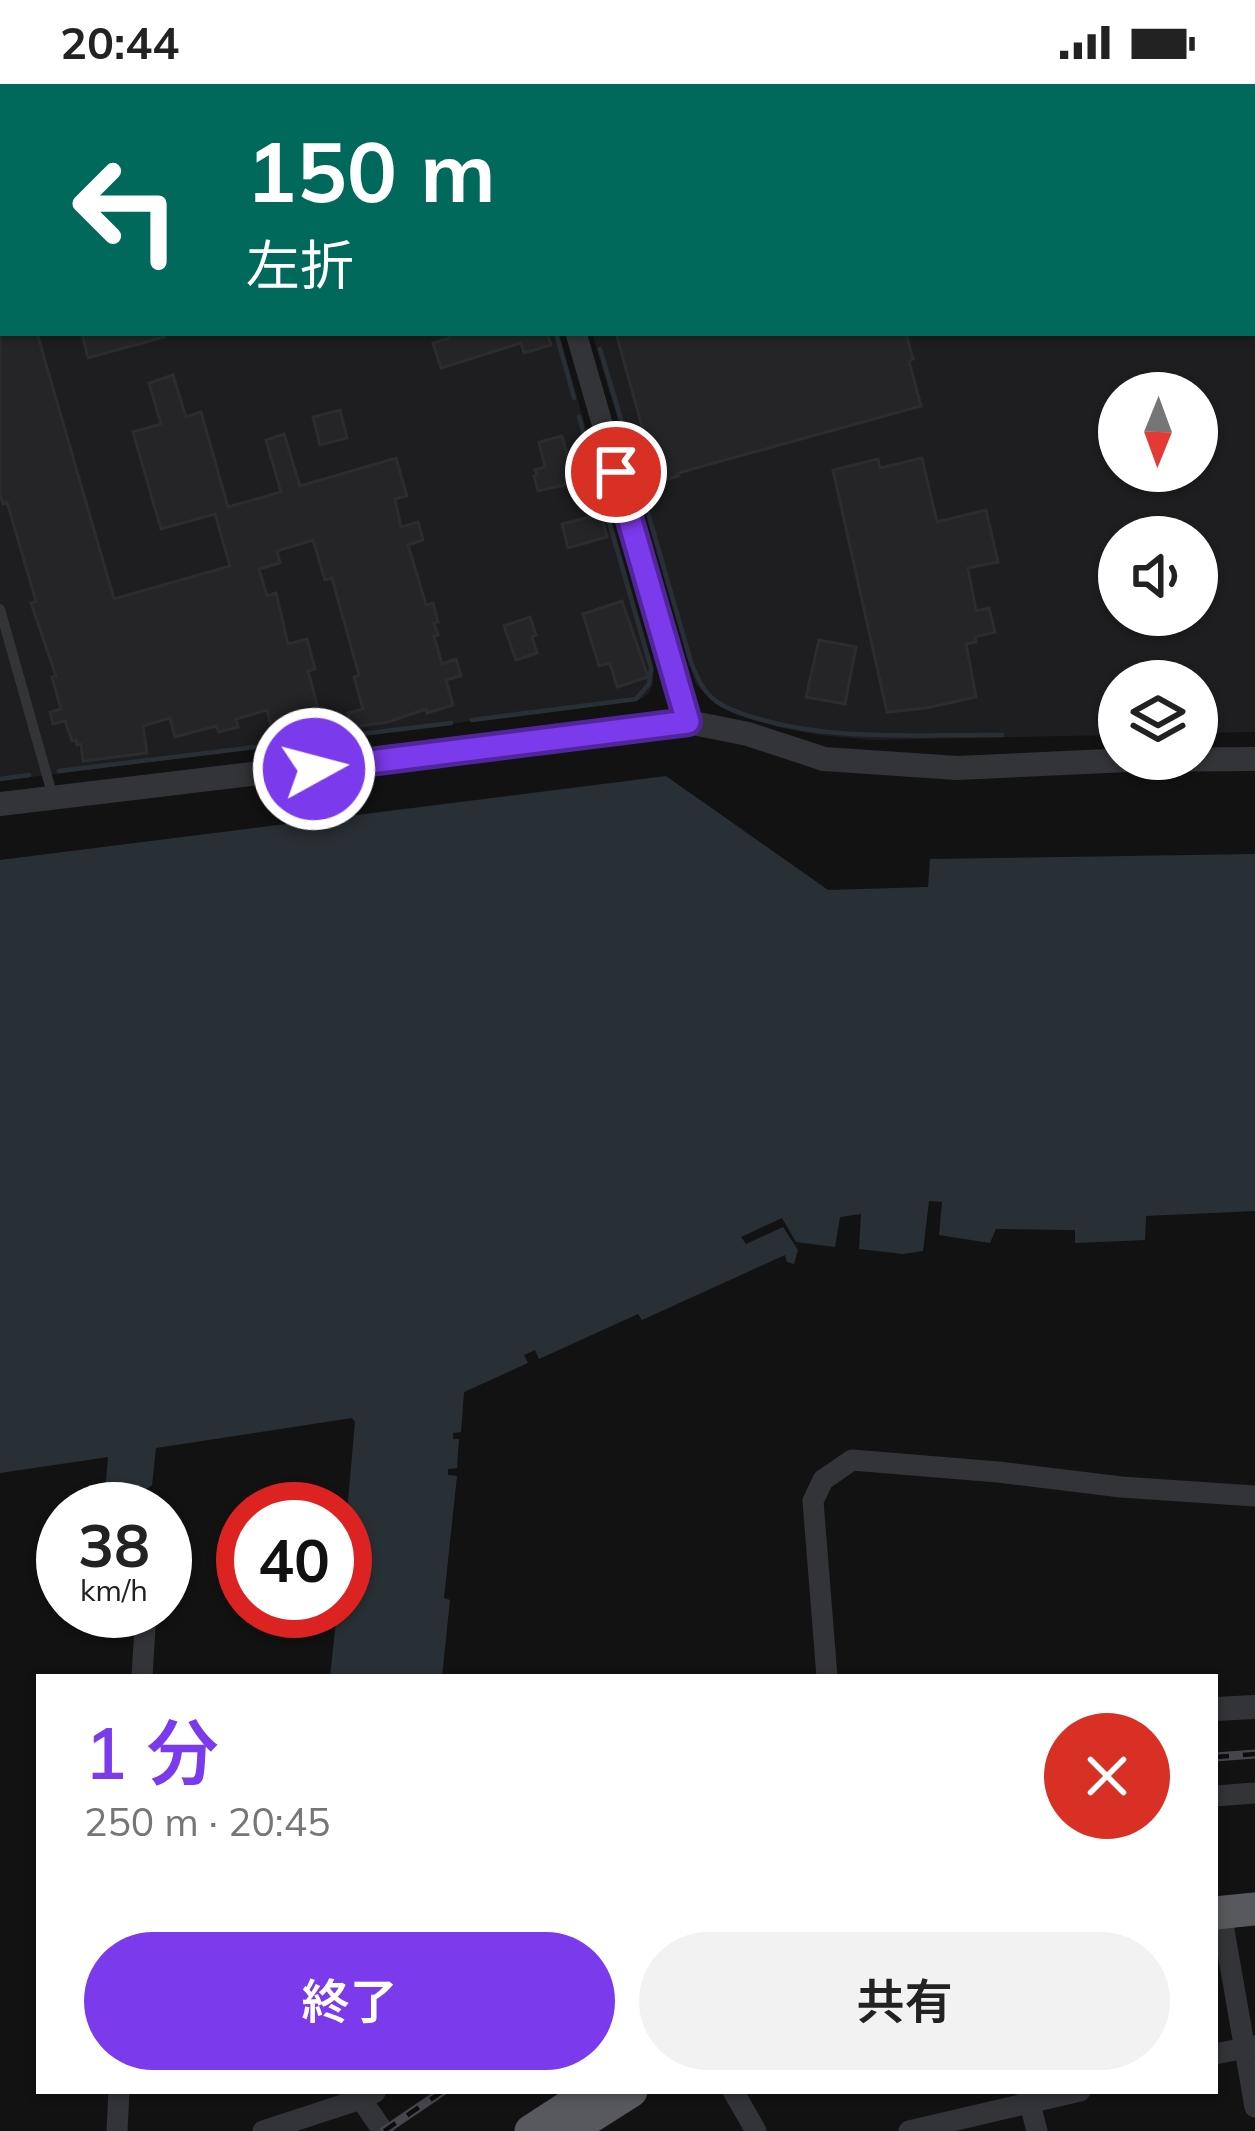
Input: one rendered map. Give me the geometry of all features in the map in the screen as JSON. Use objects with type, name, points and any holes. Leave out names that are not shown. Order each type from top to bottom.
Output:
[{"type":"highway","points":[[1226,1923],[1255,1909]]},
{"type":"highway","points":[[531,2131],[589,2094]]},
{"type":"highway","points":[[568,2131],[626,2094]]},
{"type":"street","points":[[577,336],[688,722]]},
{"type":"street","points":[[0,804],[688,722],[748,734],[824,759],[891,764],[957,768],[1255,759]]},
{"type":"street","points":[[827,1674],[814,1501],[824,1480],[852,1460],[1255,1496]]},
{"type":"street","points":[[142,1674],[144,1638]]},
{"type":"street","points":[[1218,1709],[1255,1706]]},
{"type":"street","points":[[1218,1796],[1255,1793]]},
{"type":"street","points":[[1226,1923],[1255,2107]]},
{"type":"street","points":[[1218,2053],[1249,2046]]},
{"type":"street","points":[[117,2131],[119,2094]]},
{"type":"street","points":[[735,2094],[756,2131]]},
{"type":"street","points":[[263,2131],[368,2095],[383,2131]]},
{"type":"street","points":[[909,2131],[1028,2098],[1036,2131]]},
{"type":"lane","points":[[0,609],[54,798]]},
{"type":"shaded area","points":[[0,336],[560,336],[654,669],[648,694],[639,700],[0,781]]},
{"type":"shaded area","points":[[593,336],[1255,336],[1255,732],[1218,733],[1218,660],[1098,660],[1098,735],[875,740],[818,735],[739,716],[715,704],[696,684]]},
{"type":"shaded area","points":[[666,776],[828,890],[928,887],[930,859],[1255,854],[1255,1211],[1146,1216],[1145,1240],[1075,1243],[1075,1230],[996,1229],[990,1243],[939,1235],[942,1202],[929,1201],[923,1251],[903,1254],[859,1249],[861,1214],[840,1217],[835,1247],[796,1242],[782,1218],[741,1237],[746,1244],[783,1227],[798,1250],[794,1264],[785,1255],[642,1320],[638,1314],[539,1359],[535,1350],[524,1355],[528,1363],[464,1392],[461,1432],[453,1433],[453,1439],[459,1439],[457,1468],[448,1469],[448,1475],[457,1476],[444,1598],[450,1600],[442,1674],[330,1674],[334,1638],[372,1638],[372,1482],[350,1482],[352,1418],[156,1448],[152,1482],[106,1482],[108,1457],[0,1473],[0,860]]},
{"type":"building","points":[[0,336],[38,336],[114,599],[230,566],[215,514],[161,529],[133,432],[161,424],[149,383],[173,375],[186,417],[201,412],[228,507],[281,492],[266,440],[284,434],[300,486],[396,458],[407,496],[395,499],[401,527],[418,522],[423,540],[408,545],[426,605],[433,603],[438,622],[434,636],[442,664],[456,659],[461,676],[446,680],[453,705],[352,727],[348,713],[363,709],[354,677],[359,675],[332,578],[325,580],[313,540],[277,551],[280,563],[259,569],[267,596],[276,593],[288,644],[307,639],[315,669],[308,671],[324,731],[300,733],[297,722],[272,730],[267,710],[236,719],[238,727],[219,732],[216,726],[175,737],[170,718],[143,726],[147,753],[83,761],[81,744],[72,741],[65,721],[53,724],[50,712],[61,709],[52,677],[56,676],[31,603],[36,601],[7,502],[3,504]]},
{"type":"building","points":[[83,336],[164,336],[164,337],[88,358]]},
{"type":"building","points":[[548,336],[551,345],[524,353],[521,343],[441,368],[433,343],[450,338]]},
{"type":"building","points":[[617,336],[907,336],[921,406],[662,481],[652,447],[648,448]]},
{"type":"building","points":[[340,410],[347,438],[320,445],[313,417]]},
{"type":"building","points":[[562,436],[578,482],[538,491],[535,470],[545,467],[539,442]]},
{"type":"building","points":[[922,458],[937,522],[986,510],[998,562],[968,568],[976,611],[989,608],[995,632],[966,644],[976,697],[887,712],[833,470],[878,459],[880,468]]},
{"type":"building","points":[[601,514],[607,537],[568,548],[562,524]]},
{"type":"building","points":[[622,601],[648,677],[617,687],[610,663],[599,666],[583,614]]},
{"type":"building","points":[[530,617],[537,653],[516,660],[504,626]]},
{"type":"building","points":[[819,640],[856,647],[845,704],[806,697]]},
{"type":"waterway","points":[[557,336],[574,398]]},
{"type":"waterway","points":[[600,349],[626,436]]},
{"type":"waterway","points":[[472,720],[636,699],[649,684],[651,668],[579,417]]},
{"type":"waterway","points":[[634,464],[691,662],[704,689],[716,701],[754,717],[819,731],[1002,735]]},
{"type":"waterway","points":[[345,736],[451,723]]},
{"type":"waterway","points":[[59,771],[321,739]]},
{"type":"waterway","points":[[0,779],[29,775]]},
{"type":"railway","points":[[1218,1757],[1255,1754]]},
{"type":"railway","points":[[384,2131],[439,2094]]},
{"type":"route","points":[[314,769],[688,722],[616,472]]}]
